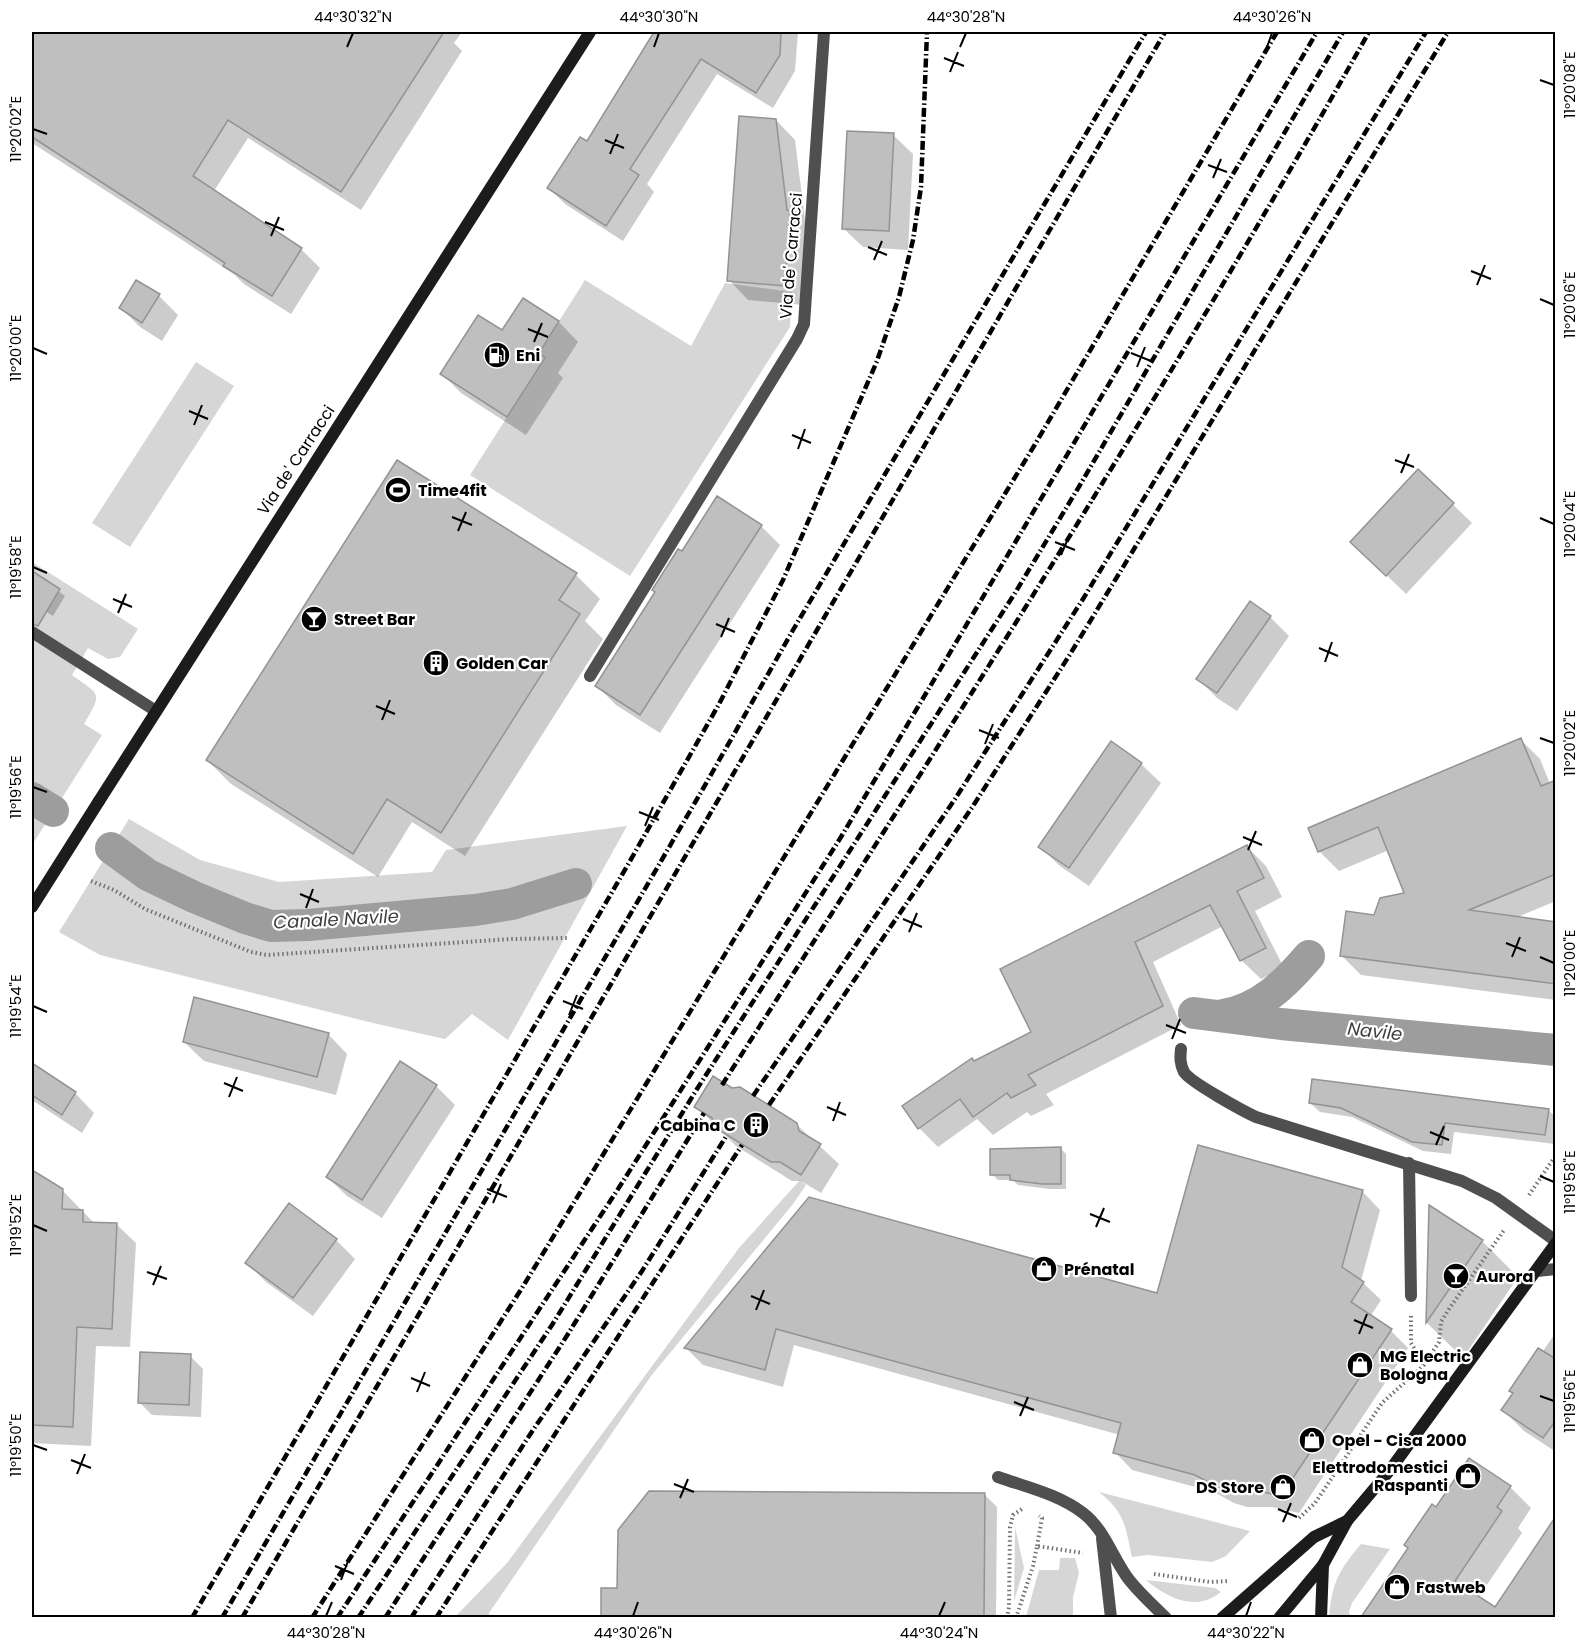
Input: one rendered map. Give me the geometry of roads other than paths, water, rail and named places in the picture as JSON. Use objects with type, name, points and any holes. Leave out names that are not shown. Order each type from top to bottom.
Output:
[{"type":"street","name":"Via de' Carracci","points":[[32,908],[590,32]]},
{"type":"street","points":[[1279,1617],[1323,1565],[1347,1521],[1390,1470],[1556,1242]]},
{"type":"street","points":[[1222,1617],[1314,1537],[1347,1521]]},
{"type":"street","points":[[1321,1617],[1323,1565]]},
{"type":"lane","name":"Via de' Carracci","points":[[590,676],[797,339],[804,324],[824,32]]},
{"type":"lane","points":[[32,632],[156,711]]},
{"type":"lane","points":[[1181,1049],[1180,1062],[1185,1075],[1256,1118],[1409,1163],[1477,1188],[1496,1198],[1556,1242]]},
{"type":"lane","points":[[1409,1163],[1411,1296]]},
{"type":"lane","points":[[1537,1271],[1556,1269]]},
{"type":"lane","points":[[998,1477],[1067,1503],[1085,1514],[1102,1534],[1128,1578],[1166,1617]]},
{"type":"lane","points":[[1102,1534],[1111,1617]]},
{"type":"waterway","name":"Canale Navile","points":[[32,798],[53,811]]},
{"type":"waterway","name":"Canale Navile","points":[[111,848],[148,875],[194,897],[271,926],[308,925],[475,910],[512,904],[576,884]]},
{"type":"waterway","points":[[1223,1015],[1249,1007],[1271,994],[1309,956]]},
{"type":"waterway","name":"Navile","points":[[1194,1013],[1281,1024],[1556,1050]]},
{"type":"railway","points":[[192,1618],[630,861],[719,704],[783,580],[877,361],[899,297],[913,240],[921,187],[927,32]]},
{"type":"railway","points":[[222,1618],[793,630],[1146,32]]},
{"type":"railway","points":[[242,1618],[1165,32]]},
{"type":"railway","points":[[312,1618],[522,1288],[1034,446],[1277,32]]},
{"type":"railway","points":[[337,1618],[620,1186],[841,837],[1317,32]]},
{"type":"railway","points":[[358,1618],[552,1325],[697,1089],[1015,593],[1343,32]]},
{"type":"railway","points":[[722,1085],[1053,563],[1214,299],[1369,32]]},
{"type":"railway","points":[[753,1096],[955,799],[1083,599],[1426,32]]},
{"type":"railway","points":[[769,1105],[973,806],[1069,656],[1448,32]]},
{"type":"railway","points":[[385,1618],[568,1334],[704,1113]]},
{"type":"railway","points":[[411,1618],[533,1430],[642,1271],[727,1135]]},
{"type":"railway","points":[[436,1618],[742,1145]]},
{"type":"place","name":"Eni","points":[[497,355]]},
{"type":"place","name":"Time4fit","points":[[398,490]]},
{"type":"place","name":"Street Bar","points":[[314,619]]},
{"type":"place","name":"Golden Car","points":[[436,663]]},
{"type":"place","name":"Cabina C","points":[[756,1125]]},
{"type":"place","name":"Prénatal","points":[[1044,1269]]},
{"type":"place","name":"Aurora","points":[[1456,1276]]},
{"type":"place","name":"MG Electric Bologna","points":[[1360,1365]]},
{"type":"place","name":"Opel - Cisa 2000","points":[[1312,1440]]},
{"type":"place","name":"Elettrodomestici Raspanti","points":[[1468,1476]]},
{"type":"place","name":"DS Store","points":[[1283,1487]]},
{"type":"place","name":"Fastweb","points":[[1397,1587]]}]
